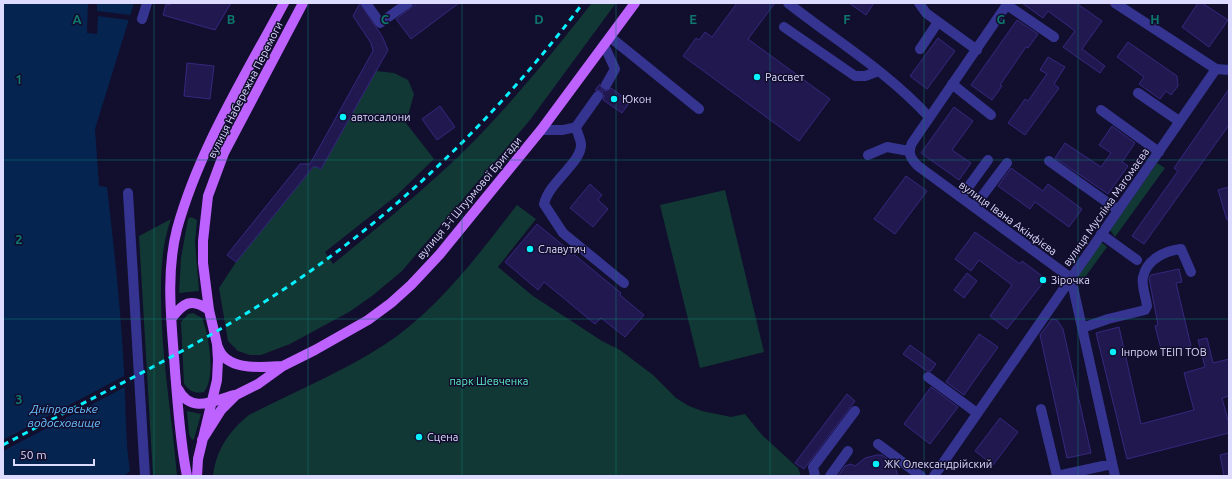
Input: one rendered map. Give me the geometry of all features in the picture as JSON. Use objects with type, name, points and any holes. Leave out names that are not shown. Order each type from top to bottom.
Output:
[{"type":"main road","name":"вулиця Набережна Перемоги","points":[[187,476],[183,459],[172,319],[172,271],[177,231],[190,191],[206,151],[222,118],[284,3]]},
{"type":"main road","name":"вулиця Набережна Перемоги","points":[[197,476],[198,459],[217,380],[217,344],[209,310],[203,263],[205,217],[212,184],[224,153],[244,113],[303,3]]},
{"type":"main road","name":"вулиця 3-ї Штурмової Бригади","points":[[176,385],[186,400],[192,403],[199,404],[212,402],[236,395],[258,384],[283,366],[368,320],[392,303],[440,254],[541,130],[635,3]]},
{"type":"main road","points":[[172,319],[178,310],[188,303],[202,305],[209,310]]},
{"type":"main road","name":"вулиця 3-ї Штурмової Бригади","points":[[217,344],[219,351],[225,357],[241,365],[250,367],[283,366]]},
{"type":"main road","name":"вулиця 3-ї Штурмової Бригади","points":[[202,440],[221,410],[236,395]]},
{"type":"street","points":[[142,19],[147,3]]},
{"type":"street","points":[[366,3],[380,23],[408,3]]},
{"type":"street","points":[[788,3],[879,71],[911,97],[929,117]]},
{"type":"street","points":[[919,3],[926,13],[977,50]]},
{"type":"street","points":[[1115,3],[1216,69],[1229,70]]},
{"type":"street","points":[[868,155],[887,147],[909,151],[912,143],[929,117],[1008,4],[1054,37]]},
{"type":"street","points":[[920,49],[938,22]]},
{"type":"street","points":[[784,27],[854,76],[865,76],[879,71]]},
{"type":"street","points":[[606,85],[616,69],[607,41]]},
{"type":"street","points":[[607,41],[699,109]]},
{"type":"street","name":"вулиця Мусліма Магомаєва","points":[[934,476],[1216,69]]},
{"type":"street","points":[[952,84],[991,114]]},
{"type":"street","points":[[1138,93],[1180,121]]},
{"type":"street","points":[[541,130],[563,130],[576,127],[598,96]]},
{"type":"street","points":[[1101,110],[1159,152]]},
{"type":"street","points":[[576,127],[581,145],[579,156],[546,194],[544,204],[563,233],[624,283]]},
{"type":"street","name":"вулиця Івана Акінфієва","points":[[909,151],[910,156],[918,166],[1071,278]]},
{"type":"street","points":[[961,198],[988,160]]},
{"type":"street","points":[[1049,161],[1118,210]]},
{"type":"street","points":[[974,207],[1007,163]]},
{"type":"street","points":[[128,193],[145,476]]},
{"type":"street","points":[[1101,234],[1137,260]]},
{"type":"street","points":[[1082,328],[1108,319],[1145,310],[1147,306],[1143,277],[1152,261],[1159,255],[1182,249],[1191,272]]},
{"type":"street","points":[[1071,278],[1115,476]]},
{"type":"street","points":[[928,377],[977,413]]},
{"type":"street","points":[[1049,443],[1041,409],[1057,476],[1112,464]]},
{"type":"street","points":[[815,476],[813,467],[855,412]]},
{"type":"street","points":[[878,444],[921,476]]},
{"type":"street","points":[[830,476],[848,451]]},
{"type":"green space","points":[[592,3],[616,3],[530,120],[402,271],[372,296],[349,312],[290,344],[261,355],[250,355],[238,351],[228,341],[219,288],[236,262],[314,166],[321,169],[376,71],[394,73],[408,80],[414,94],[406,123],[434,159],[396,196],[325,252],[333,264],[422,190],[473,142],[534,74]]},
{"type":"green space","points":[[1157,163],[1165,168],[1115,237],[1110,230]]},
{"type":"green space","points":[[725,190],[764,352],[700,368],[660,205]]},
{"type":"green space","name":"парк Шевченка","points":[[517,205],[536,219],[498,267],[533,296],[602,341],[620,350],[653,375],[676,398],[689,406],[702,411],[731,417],[745,414],[762,435],[798,468],[801,476],[213,476],[220,449],[230,434],[242,421],[249,415],[352,364],[404,331],[440,299],[472,262]]},
{"type":"green space","points":[[191,217],[197,220],[195,242],[199,291],[179,293],[181,258],[188,219]]},
{"type":"green space","points":[[171,219],[163,256],[161,317],[177,476],[153,476],[139,236]]},
{"type":"green space","points":[[1101,242],[1107,247],[1080,284],[1075,277]]},
{"type":"green space","points":[[193,313],[202,318],[209,345],[210,377],[208,385],[204,392],[201,393],[192,391],[184,384],[181,322],[188,314]]},
{"type":"green space","points":[[187,411],[201,414],[194,439],[192,440],[189,434]]},
{"type":"water","name":"Дніпровське водосховище","points":[[3,3],[134,3],[95,129],[99,186],[107,187],[123,348],[126,434],[130,471],[124,476],[3,476]]},
{"type":"pier","points":[[88,3],[97,3],[97,11],[130,15],[129,20],[98,16],[97,34],[87,33]]},
{"type":"pier","points":[[126,375],[127,386],[3,451],[3,440]]},
{"type":"building","points":[[171,3],[231,3],[215,30],[163,15],[166,4],[170,5]]},
{"type":"building","name":"автосалони","points":[[360,3],[382,36],[388,50],[321,169],[314,166],[236,262],[227,255],[300,164],[310,164],[373,51],[371,43],[353,16]]},
{"type":"building","points":[[417,3],[459,3],[411,39],[396,19]]},
{"type":"building","name":"Рассвет","points":[[737,3],[775,3],[748,39],[830,99],[799,141],[683,56],[696,38],[699,40],[705,32],[712,37]]},
{"type":"building","points":[[849,3],[874,3],[866,15]]},
{"type":"building","points":[[1022,3],[1076,3],[1102,21],[1082,49],[1105,66],[1100,73],[1063,47],[1075,31],[1048,11],[1043,18]]},
{"type":"building","points":[[1198,3],[1202,3],[1228,20],[1209,47],[1182,27]]},
{"type":"building","points":[[1017,20],[1038,34],[1028,48],[1026,47],[1000,85],[1002,86],[992,100],[971,85]]},
{"type":"building","points":[[938,38],[955,51],[927,89],[910,76]]},
{"type":"building","points":[[1128,42],[1177,76],[1178,86],[1171,95],[1166,91],[1160,99],[1139,84],[1144,77],[1117,57]]},
{"type":"building","points":[[1048,57],[1065,67],[1054,84],[1059,88],[1025,135],[1008,123],[1025,99],[1028,101],[1047,74],[1040,70]]},
{"type":"building","points":[[187,63],[214,66],[210,99],[184,96]]},
{"type":"building","name":"Юкон","points":[[600,84],[602,90],[606,91],[611,88],[630,102],[622,113],[603,100],[604,96],[602,91],[595,90]]},
{"type":"building","points":[[1229,89],[1229,125],[1144,244],[1132,236],[1178,171],[1174,168]]},
{"type":"building","points":[[440,106],[455,127],[437,140],[422,119]]},
{"type":"building","points":[[954,107],[973,121],[952,150],[971,163],[959,180],[921,153]]},
{"type":"building","points":[[1112,126],[1135,143],[1122,162],[1128,166],[1108,194],[1055,158],[1065,143],[1101,167],[1111,153],[1099,145]]},
{"type":"building","points":[[1011,168],[1043,191],[1048,184],[1082,209],[1069,227],[1035,202],[1030,209],[998,186]]},
{"type":"building","points":[[906,176],[927,191],[895,234],[874,219]]},
{"type":"building","points":[[590,184],[602,195],[598,200],[608,209],[593,227],[570,208]]},
{"type":"building","points":[[1229,187],[1229,220],[1227,220],[1218,190]]},
{"type":"building","points":[[537,224],[621,293],[620,295],[644,315],[625,337],[601,318],[595,324],[544,282],[538,290],[505,262]]},
{"type":"building","points":[[975,232],[1020,264],[1022,261],[1046,279],[1007,329],[990,316],[1012,285],[979,260],[971,271],[955,259]]},
{"type":"building","points":[[1179,269],[1182,282],[1176,283],[1191,346],[1162,353],[1155,326],[1158,325],[1149,278],[1151,275]]},
{"type":"building","points":[[967,273],[977,281],[964,298],[954,290]]},
{"type":"building","points":[[1052,319],[1057,320],[1063,329],[1091,453],[1067,458],[1040,335]]},
{"type":"building","points":[[1119,327],[1141,424],[1194,410],[1184,373],[1205,367],[1198,340],[1207,338],[1213,363],[1229,359],[1229,396],[1222,398],[1229,424],[1229,433],[1127,459],[1096,333]]},
{"type":"building","points":[[979,334],[998,347],[964,395],[946,382]]},
{"type":"building","points":[[910,345],[936,364],[931,371],[927,371],[903,354]]},
{"type":"building","points":[[931,387],[958,407],[930,444],[904,424]]},
{"type":"building","points":[[847,394],[855,401],[804,469],[795,463]]},
{"type":"building","points":[[1000,418],[1018,432],[993,465],[975,451]]},
{"type":"building","points":[[1229,453],[1229,476],[1224,476],[1220,455]]},
{"type":"building","name":"ЖК Олександрійский","points":[[882,455],[894,464],[898,476],[838,476],[845,466],[851,464],[855,466],[865,458]]},
{"type":"railway","points":[[3,445],[207,337],[317,267],[401,200],[441,164],[479,126],[515,86],[583,3]]},
{"type":"place","name":"Рассвет","points":[[757,77]]},
{"type":"place","name":"Юкон","points":[[614,99]]},
{"type":"place","name":"автосалони","points":[[343,117]]},
{"type":"place","name":"Славутич","points":[[530,249]]},
{"type":"place","name":"Зірочка","points":[[1043,280]]},
{"type":"place","name":"Інпром ТЕІП ТОВ","points":[[1113,352]]},
{"type":"place","name":"Сцена","points":[[419,437]]},
{"type":"place","name":"ЖК Олександрійский","points":[[876,464]]}]
